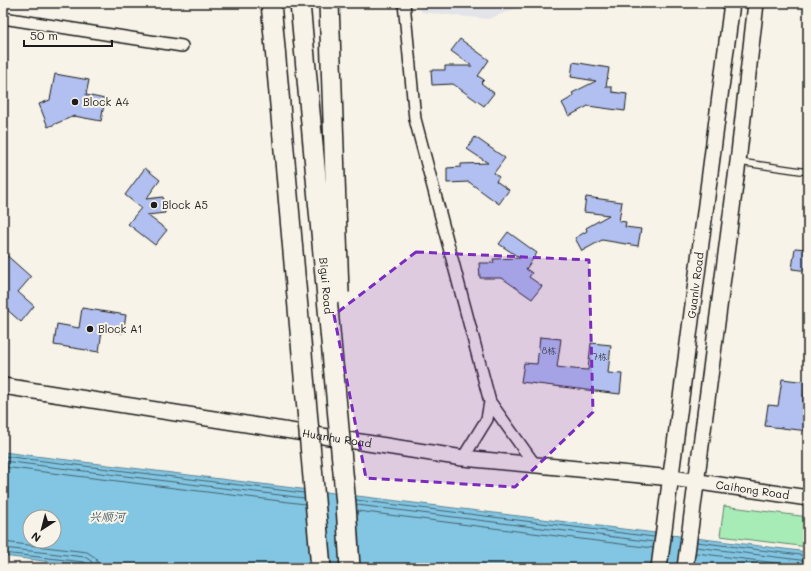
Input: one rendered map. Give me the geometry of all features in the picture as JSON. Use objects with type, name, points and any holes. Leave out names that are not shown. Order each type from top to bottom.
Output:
[{"type":"highway","points":[[271,3],[321,568]]},
{"type":"highway","name":"Bigui Road","points":[[300,3],[350,568]]},
{"type":"highway","points":[[329,3],[347,532]]},
{"type":"main road","name":"Guanlv Road","points":[[659,568],[672,478],[732,3]]},
{"type":"main road","points":[[685,568],[738,162],[756,3]]},
{"type":"main road","name":"Huanhu Road","points":[[3,386],[463,458],[672,478]]},
{"type":"main road","name":"Caihong Road","points":[[672,478],[808,498]]},
{"type":"street","points":[[404,3],[415,119],[490,402],[535,465]]},
{"type":"street","points":[[3,18],[182,46]]},
{"type":"street","points":[[463,458],[486,418],[490,402]]},
{"type":"lane","points":[[738,162],[808,172]]},
{"type":"highlighted area","points":[[416,252],[589,260],[593,412],[515,487],[366,478],[334,315]]},
{"type":"shaded area","points":[[420,3],[530,3],[488,19],[421,12]]},
{"type":"green space","points":[[724,506],[808,517],[808,547],[720,536]]},
{"type":"water","name":"兴顺河","points":[[3,452],[808,552],[808,568],[100,568],[3,556]]},
{"type":"building","points":[[460,39],[489,60],[478,76],[484,80],[481,83],[494,93],[484,106],[453,84],[432,85],[431,70],[445,70],[445,66],[472,66],[451,51]]},
{"type":"building","points":[[573,62],[609,68],[606,87],[612,87],[612,92],[627,94],[625,111],[588,106],[569,116],[562,103],[574,96],[572,93],[596,81],[571,77]]},
{"type":"building","name":"Block A4","points":[[55,74],[89,80],[86,95],[105,99],[101,121],[74,116],[48,127],[39,104],[50,100]]},
{"type":"building","points":[[475,137],[505,158],[494,173],[499,177],[496,181],[509,190],[499,204],[469,182],[447,183],[447,168],[461,167],[461,164],[488,163],[467,149]]},
{"type":"building","name":"Block A5","points":[[145,168],[160,180],[146,199],[163,197],[165,213],[147,215],[167,230],[155,245],[128,224],[141,208],[125,195]]},
{"type":"building","points":[[586,197],[622,202],[619,221],[626,222],[625,227],[641,229],[638,246],[602,240],[582,251],[575,238],[587,231],[586,228],[609,215],[584,212]]},
{"type":"building","points":[[508,232],[537,253],[526,269],[532,273],[529,277],[542,286],[532,299],[502,278],[480,278],[479,263],[494,263],[493,259],[520,258],[499,244]]},
{"type":"building","points":[[795,248],[808,249],[808,271],[792,269]]},
{"type":"building","points":[[3,252],[31,277],[18,292],[34,306],[21,322],[3,306]]},
{"type":"building","name":"Block A1","points":[[82,308],[126,315],[123,333],[102,330],[99,352],[54,345],[57,324],[79,328]]},
{"type":"building","points":[[540,337],[561,339],[557,367],[573,369],[588,370],[591,343],[611,345],[608,373],[622,374],[620,394],[521,382],[524,363],[537,364]]},
{"type":"building","points":[[782,379],[806,382],[803,403],[808,403],[808,431],[765,426],[768,405],[778,406]]},
{"type":"place","name":"Block A4","points":[[75,102]]},
{"type":"place","name":"Block A5","points":[[154,205]]},
{"type":"place","name":"Block A1","points":[[90,329]]}]
